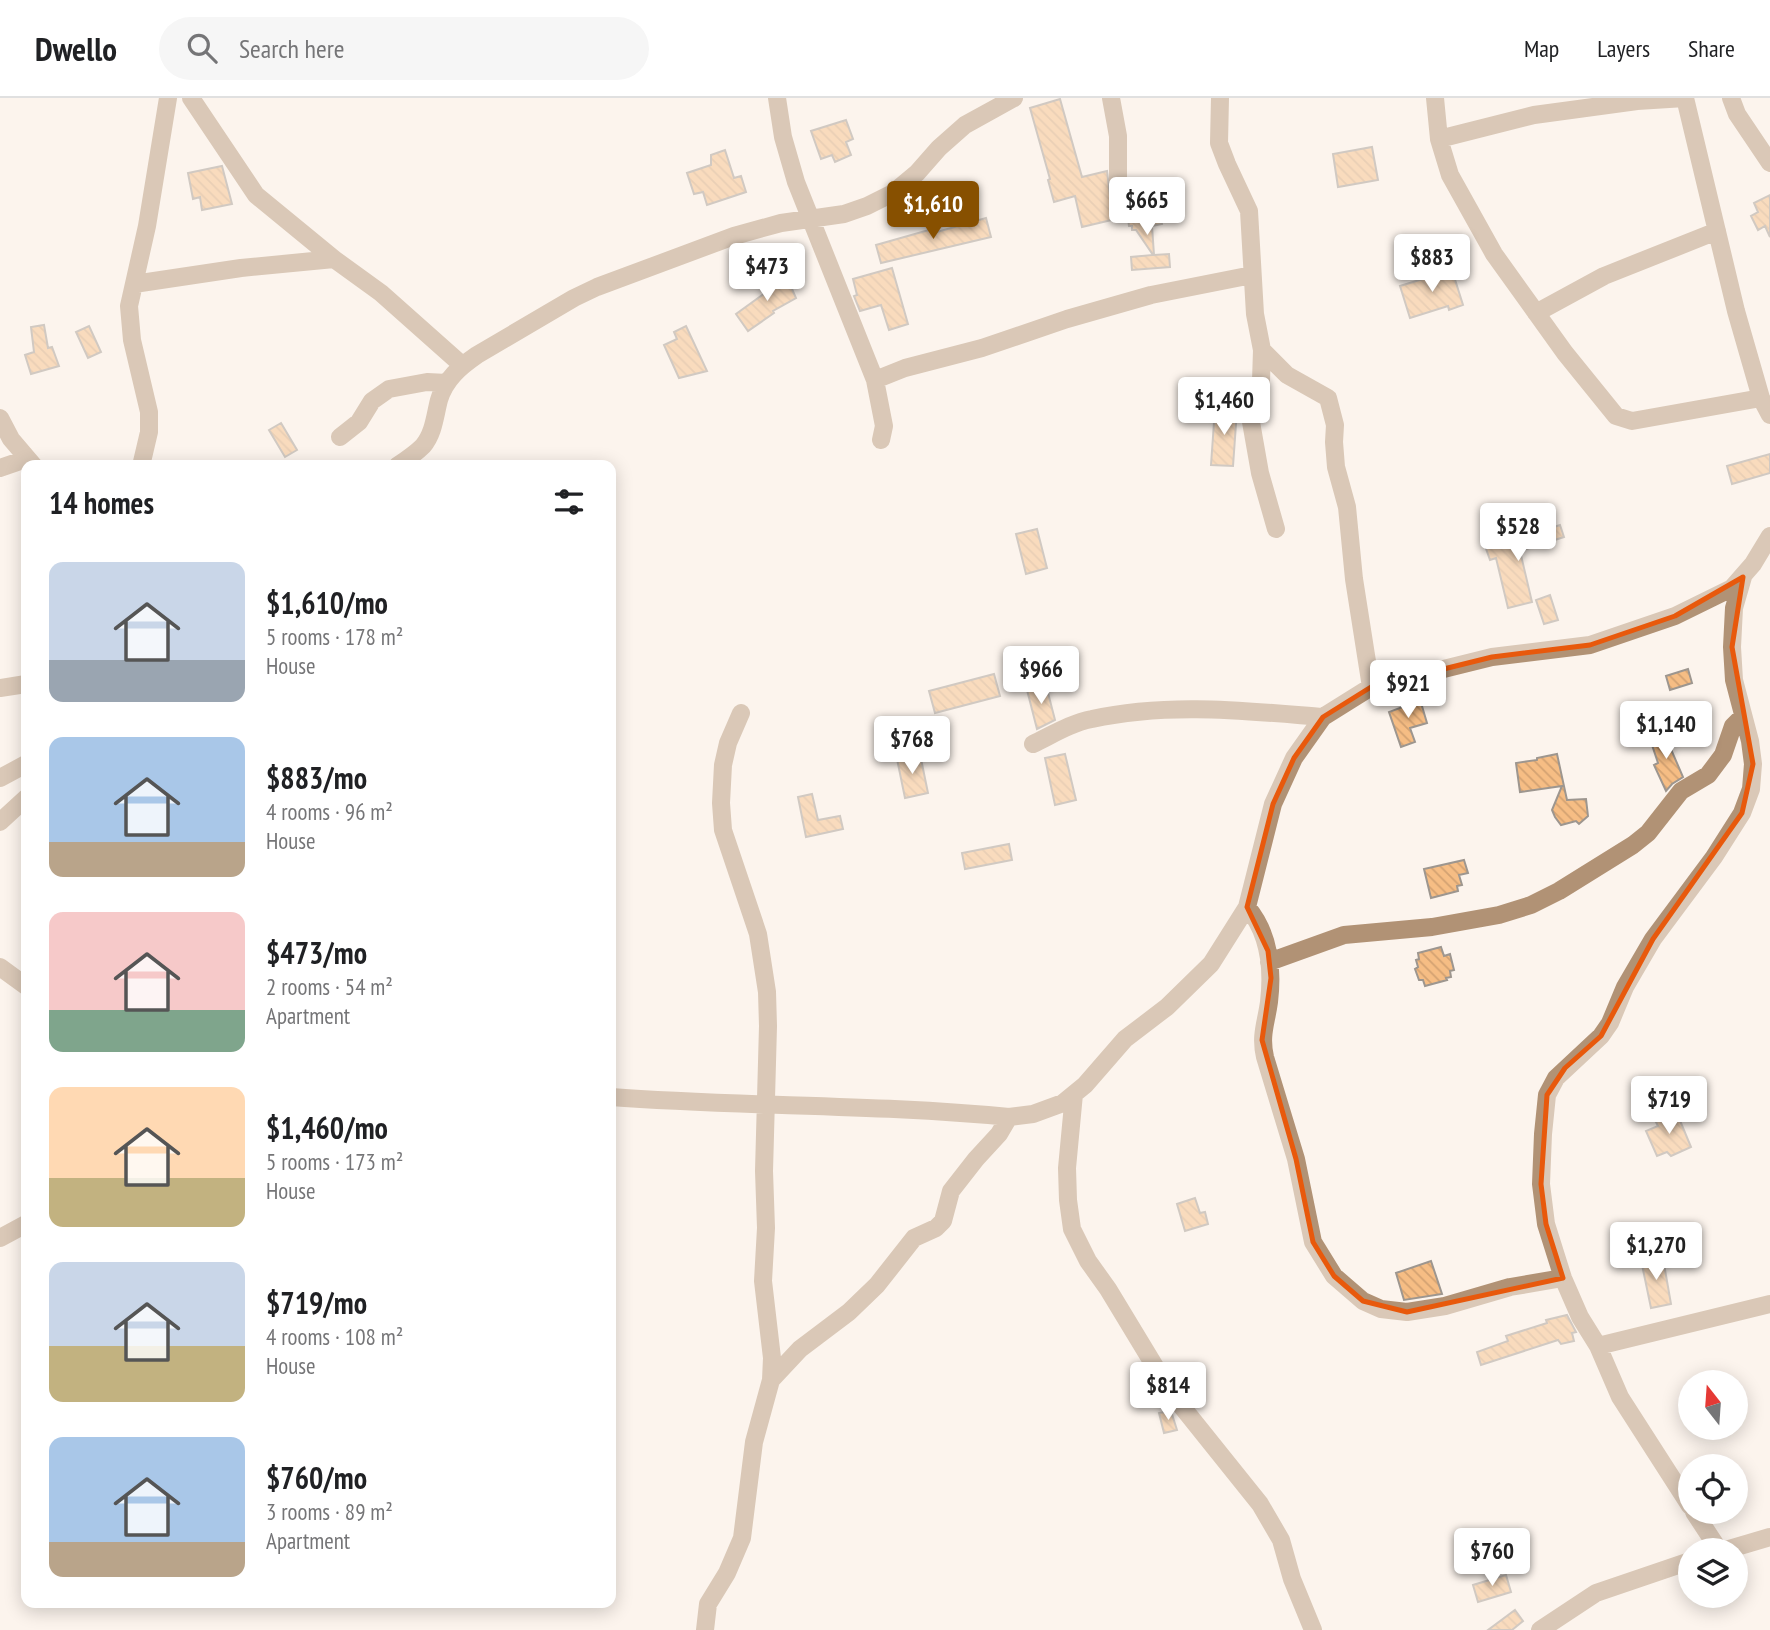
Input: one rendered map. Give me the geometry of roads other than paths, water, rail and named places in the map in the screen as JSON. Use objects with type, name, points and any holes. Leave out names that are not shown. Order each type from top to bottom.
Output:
[{"type":"street","points":[[142,460],[149,432],[149,412],[129,306],[147,226],[169,98]]},
{"type":"street","points":[[191,98],[256,195],[334,259],[381,293],[462,365]]},
{"type":"street","points":[[777,98],[786,148],[796,182],[875,380],[884,426],[881,440]]},
{"type":"street","points":[[1111,98],[1118,136],[1118,183],[1122,200]]},
{"type":"street","points":[[1220,98],[1219,143],[1248,211],[1255,314],[1262,350],[1261,382],[1251,422],[1260,473],[1276,529]]},
{"type":"street","points":[[1435,98],[1439,139],[1450,175],[1494,254],[1565,353],[1616,416],[1632,421],[1763,393]]},
{"type":"street","points":[[1439,139],[1534,115],[1637,101],[1685,98],[1736,311],[1770,415]]},
{"type":"street","points":[[1731,98],[1737,114],[1770,163]]},
{"type":"street","points":[[405,460],[424,445],[431,432],[440,397],[447,383],[462,365],[574,298],[734,236],[781,223],[844,214],[867,206],[894,192],[917,173],[939,148],[965,125],[1009,99]]},
{"type":"street","points":[[1536,313],[1604,276],[1717,232]]},
{"type":"street","points":[[134,284],[241,268],[334,259]]},
{"type":"street","points":[[875,380],[905,368],[1020,337],[1067,319],[1151,295],[1252,275]]},
{"type":"street","points":[[1262,350],[1287,375],[1328,398],[1332,409],[1336,467],[1348,507],[1354,579],[1371,687]]},
{"type":"street","points":[[340,437],[359,422],[372,401],[389,390],[420,383],[447,383]]},
{"type":"street","points":[[0,418],[11,439],[28,460]]},
{"type":"street","points":[[0,468],[21,464]]},
{"type":"street","points":[[616,1097],[767,1106],[856,1106],[1009,1117],[1033,1114],[1063,1103],[1084,1085],[1125,1039],[1167,1007],[1199,977],[1228,939],[1247,906],[1273,804],[1294,758],[1323,717],[1371,687],[1492,657],[1590,645],[1675,616],[1732,588],[1743,577],[1770,536]]},
{"type":"street","points":[[1678,1487],[1620,1397],[1598,1346],[1580,1317],[1563,1278],[1546,1224],[1541,1184],[1547,1095],[1565,1068],[1601,1036],[1610,1023],[1631,975],[1653,939],[1714,857],[1742,813],[1751,789],[1753,764],[1750,741],[1734,680],[1732,647],[1734,608],[1743,577]]},
{"type":"street","points":[[0,688],[21,685]]},
{"type":"street","points":[[1033,744],[1091,719],[1173,709],[1232,710],[1323,717]]},
{"type":"street","points":[[705,1630],[708,1604],[727,1573],[742,1538],[754,1442],[771,1380],[772,1358],[763,1281],[768,1026],[764,965],[749,905],[723,830],[721,803],[725,754],[741,713]]},
{"type":"street","points":[[1269,962],[1344,935],[1432,927],[1499,915],[1531,905],[1559,891],[1636,842],[1681,791],[1708,775],[1723,755],[1732,726],[1743,716]]},
{"type":"street","points":[[0,778],[21,767]]},
{"type":"street","points":[[0,822],[21,803]]},
{"type":"street","points":[[1247,906],[1257,919],[1268,951],[1271,978],[1262,1040],[1265,1057],[1296,1159],[1313,1242],[1334,1276],[1363,1301],[1381,1309],[1407,1312],[1445,1306],[1510,1287],[1563,1278]]},
{"type":"street","points":[[0,967],[21,982]]},
{"type":"street","points":[[1074,1094],[1067,1168],[1072,1229],[1088,1261],[1171,1392],[1260,1504],[1281,1540],[1292,1578],[1313,1630]]},
{"type":"street","points":[[771,1380],[800,1349],[849,1312],[877,1285],[906,1245],[914,1238],[936,1228],[943,1220],[951,1191],[999,1134],[1009,1117]]},
{"type":"street","points":[[0,1238],[21,1227]]},
{"type":"street","points":[[1598,1346],[1770,1304]]},
{"type":"street","points":[[1748,1544],[1770,1537]]},
{"type":"street","points":[[1540,1630],[1596,1593],[1678,1565]]}]
